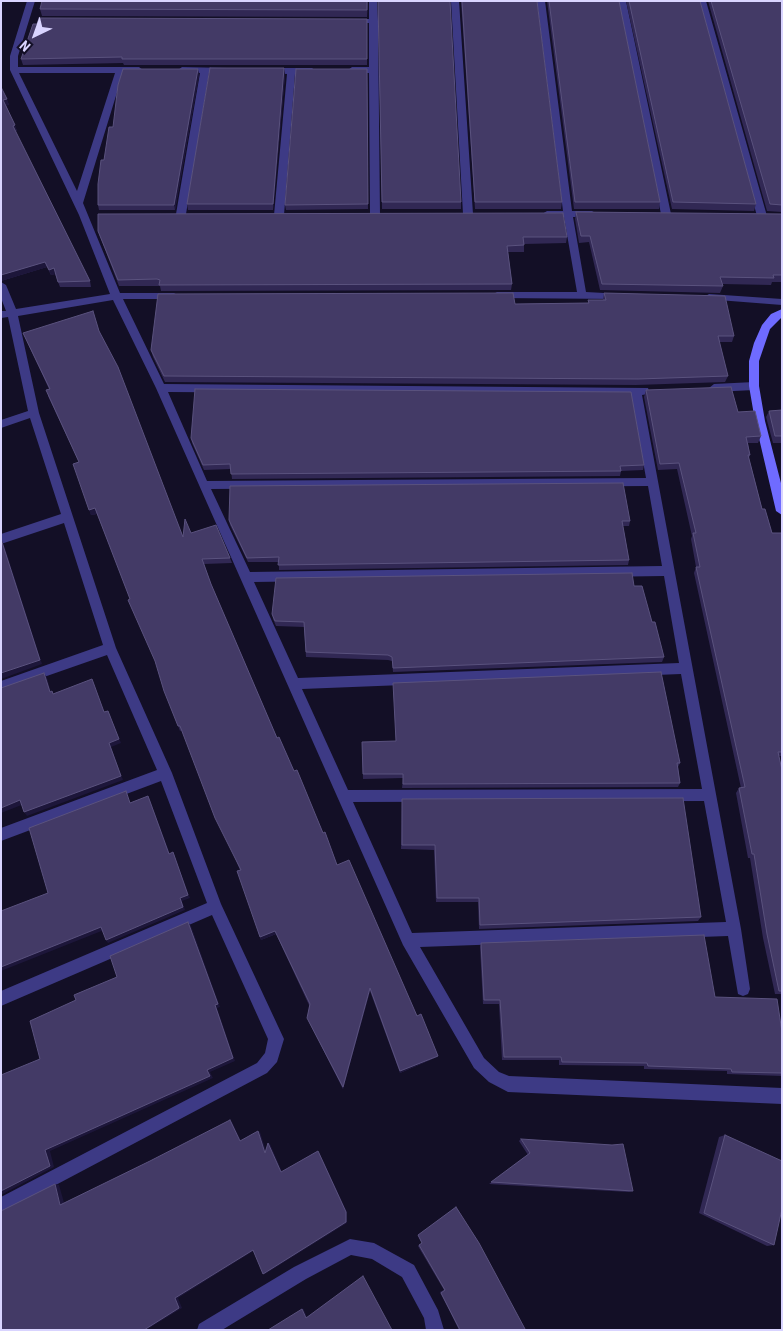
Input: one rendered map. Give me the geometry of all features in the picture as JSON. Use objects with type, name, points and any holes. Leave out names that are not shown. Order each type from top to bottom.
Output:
[{"type":"main road","points":[[782,312],[775,316],[766,328],[754,361],[754,386],[764,438],[782,511]]},
{"type":"street","points":[[31,1],[14,56],[14,70],[78,203],[89,215],[116,296],[161,388],[202,485],[246,577],[292,684],[408,940],[479,1064],[494,1077],[508,1084],[782,1096]]},
{"type":"street","points":[[374,1],[375,215]]},
{"type":"street","points":[[455,1],[468,214]]},
{"type":"street","points":[[541,1],[568,214],[582,295]]},
{"type":"street","points":[[622,1],[666,214]]},
{"type":"street","points":[[702,1],[757,216],[775,216]]},
{"type":"street","points":[[24,20],[34,20]]},
{"type":"street","points":[[344,21],[374,21]]},
{"type":"street","points":[[14,70],[148,70]]},
{"type":"street","points":[[78,203],[120,70]]},
{"type":"street","points":[[177,70],[234,71]]},
{"type":"street","points":[[347,70],[375,70]]},
{"type":"street","points":[[181,215],[205,71]]},
{"type":"street","points":[[262,71],[319,71]]},
{"type":"street","points":[[279,215],[291,71]]},
{"type":"street","points":[[541,214],[598,214]]},
{"type":"street","points":[[1,286],[6,313],[34,413],[110,648],[165,773],[215,906],[276,1039],[272,1057],[262,1068],[1,1206]]},
{"type":"street","points":[[483,295],[631,296]]},
{"type":"street","points":[[6,313],[116,296],[185,296]]},
{"type":"street","points":[[698,297],[782,302]]},
{"type":"street","points":[[705,388],[754,386]]},
{"type":"street","points":[[161,388],[656,390]]},
{"type":"street","points":[[636,391],[734,929],[743,988]]},
{"type":"street","points":[[1,424],[34,413]]},
{"type":"street","points":[[202,485],[653,482]]},
{"type":"street","points":[[1,539],[67,517]]},
{"type":"street","points":[[246,577],[668,571]]},
{"type":"street","points":[[1,687],[110,648]]},
{"type":"street","points":[[292,684],[686,668]]},
{"type":"street","points":[[1,835],[165,773]]},
{"type":"street","points":[[343,796],[709,795]]},
{"type":"street","points":[[1,999],[215,906]]},
{"type":"street","points":[[408,940],[734,929]]},
{"type":"street","points":[[205,1330],[300,1273],[350,1246],[374,1251],[408,1271],[432,1316],[435,1330]]},
{"type":"building","points":[[42,1],[367,1],[367,10],[40,9]]},
{"type":"building","points":[[378,1],[450,1],[461,202],[382,202]]},
{"type":"building","points":[[462,1],[537,1],[562,202],[475,202]]},
{"type":"building","points":[[549,1],[619,1],[660,202],[575,202]]},
{"type":"building","points":[[629,1],[700,1],[756,204],[673,202]]},
{"type":"building","points":[[711,1],[782,1],[782,205],[770,204]]},
{"type":"building","points":[[39,18],[367,19],[367,59],[122,59],[122,57],[21,59],[33,24],[37,24]]},
{"type":"building","points":[[210,68],[284,68],[273,204],[187,204]]},
{"type":"building","points":[[123,69],[198,69],[174,205],[98,205],[101,160],[104,160],[109,127],[113,127],[118,85]]},
{"type":"building","points":[[296,69],[367,69],[368,204],[285,205]]},
{"type":"building","points":[[1,87],[7,99],[3,100],[15,125],[13,126],[90,281],[58,282],[54,268],[49,270],[45,262],[1,275]]},
{"type":"building","points":[[576,212],[782,214],[782,275],[773,275],[774,278],[720,277],[723,286],[602,284],[590,236],[581,236]]},
{"type":"building","points":[[563,213],[567,237],[523,237],[524,245],[507,246],[512,284],[159,285],[160,280],[157,279],[118,280],[98,231],[98,214]]},
{"type":"building","points":[[513,293],[515,304],[589,303],[588,300],[606,300],[604,293],[725,296],[734,336],[718,336],[728,376],[638,379],[164,376],[151,350],[158,294]]},
{"type":"building","points":[[93,311],[99,331],[118,367],[183,537],[185,519],[191,533],[216,525],[230,558],[202,559],[211,584],[277,738],[279,737],[294,771],[297,770],[323,833],[325,832],[337,865],[349,860],[417,1016],[421,1014],[438,1056],[400,1071],[370,988],[343,1087],[307,1018],[310,1004],[275,931],[260,937],[237,871],[241,870],[215,818],[180,726],[178,726],[164,691],[155,661],[128,600],[130,599],[95,508],[89,510],[73,464],[79,462],[46,390],[50,389],[23,333]]},
{"type":"building","points":[[731,387],[738,412],[755,411],[761,436],[746,437],[750,455],[748,455],[762,509],[765,509],[772,533],[782,533],[782,752],[778,752],[782,770],[782,991],[779,991],[767,934],[754,854],[752,854],[739,788],[745,787],[696,567],[700,567],[693,533],[696,533],[679,463],[660,464],[646,390]]},
{"type":"building","points":[[195,389],[631,392],[644,465],[620,466],[621,471],[231,474],[230,464],[203,465],[191,438]]},
{"type":"building","points":[[782,410],[782,436],[775,436],[769,411]]},
{"type":"building","points":[[623,483],[630,521],[622,521],[629,560],[278,565],[279,557],[247,558],[229,520],[230,486]]},
{"type":"building","points":[[1,539],[40,660],[1,673]]},
{"type":"building","points":[[632,573],[634,586],[642,586],[652,622],[655,622],[664,657],[393,668],[392,657],[388,655],[306,652],[304,622],[275,621],[272,614],[276,578]]},
{"type":"building","points":[[661,672],[680,763],[677,763],[680,783],[403,784],[403,774],[363,774],[362,742],[396,741],[393,683]]},
{"type":"building","points":[[44,673],[50,692],[52,691],[53,694],[92,679],[104,712],[108,711],[119,739],[109,743],[121,776],[24,812],[20,800],[1,808],[1,688]]},
{"type":"building","points":[[126,791],[130,803],[148,796],[169,854],[173,852],[188,895],[180,898],[183,907],[106,940],[101,927],[1,967],[1,911],[48,893],[29,828]]},
{"type":"building","points":[[683,798],[701,917],[480,925],[479,898],[437,898],[435,845],[402,845],[402,799]]},
{"type":"building","points":[[188,922],[218,1004],[215,1005],[233,1058],[207,1070],[210,1076],[45,1150],[50,1166],[1,1191],[1,1075],[40,1059],[30,1021],[76,1000],[74,995],[117,977],[110,956]]},
{"type":"building","points":[[704,935],[715,997],[777,999],[782,1032],[782,1073],[732,1072],[731,1069],[648,1066],[647,1063],[562,1062],[561,1057],[504,1057],[500,1000],[484,1000],[481,943]]},
{"type":"building","points":[[230,1120],[240,1141],[258,1131],[265,1153],[268,1143],[281,1172],[318,1151],[346,1212],[346,1222],[263,1274],[253,1250],[175,1298],[179,1308],[144,1330],[1,1330],[1,1211],[55,1184],[60,1205]]},
{"type":"building","points":[[725,1135],[782,1161],[782,1209],[774,1245],[704,1213]]},
{"type":"building","points":[[521,1139],[612,1145],[623,1144],[633,1191],[491,1182],[530,1153]]},
{"type":"building","points":[[456,1207],[479,1243],[525,1330],[460,1330],[441,1293],[445,1290],[419,1245],[422,1243],[418,1235]]},
{"type":"building","points":[[363,1276],[392,1330],[268,1330],[302,1309],[306,1318]]}]
